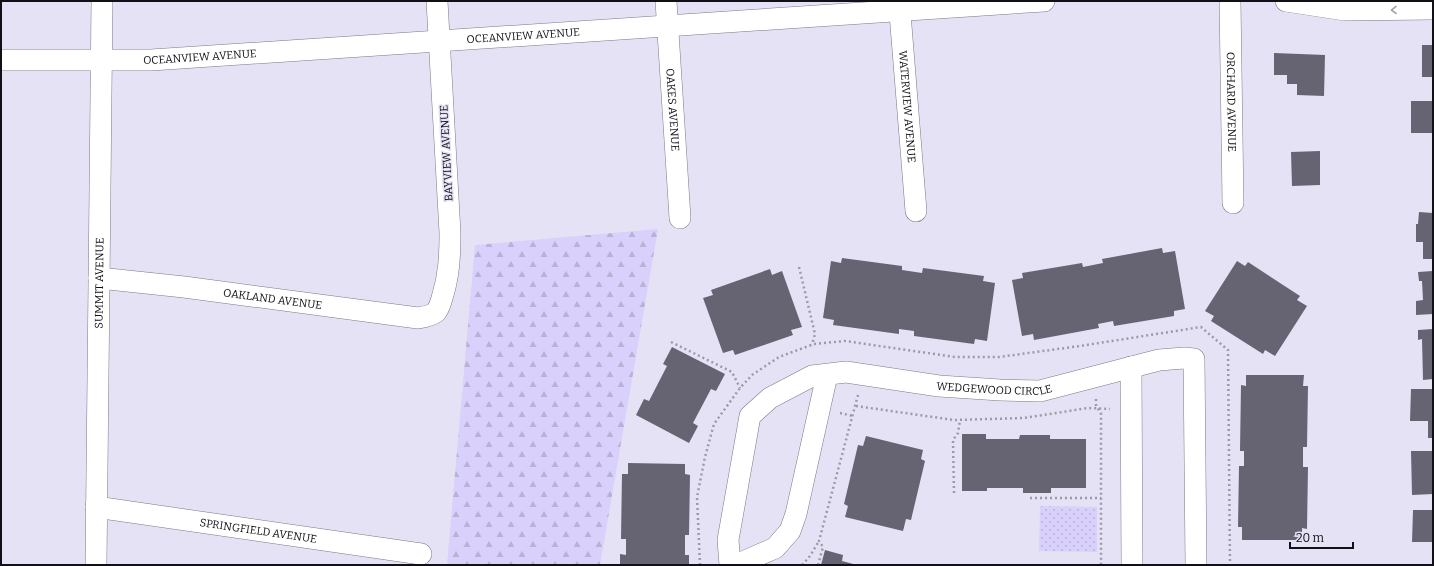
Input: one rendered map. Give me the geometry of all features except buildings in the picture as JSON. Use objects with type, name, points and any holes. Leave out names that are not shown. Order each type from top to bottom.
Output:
[{"type":"street","name":"SUMMIT AVENUE","points":[[96,565],[102,1]]},
{"type":"street","name":"BAYVIEW AVENUE","points":[[436,1],[450,233],[450,264],[447,282],[440,304]]},
{"type":"street","name":"OAKES AVENUE","points":[[666,1],[680,218]]},
{"type":"street","name":"OCEANVIEW AVENUE","points":[[1,60],[151,60],[667,26],[899,6],[1044,1]]},
{"type":"street","name":"ORCHARD AVENUE","points":[[1230,1],[1233,203]]},
{"type":"street","points":[[1286,1],[1344,10],[1433,9]]},
{"type":"street","name":"WATERVIEW AVENUE","points":[[899,6],[916,211]]},
{"type":"street","name":"OAKLAND AVENUE","points":[[99,278],[192,288],[418,318],[429,316],[435,312],[440,304]]},
{"type":"street","name":"WEDGEWOOD CIRCLE","points":[[730,565],[728,540],[750,416],[770,398],[812,376],[846,372],[940,386],[1040,391],[1159,360],[1184,358],[1194,359],[1196,565]]},
{"type":"street","points":[[1130,367],[1132,565]]},
{"type":"street","points":[[736,565],[775,548],[790,531],[796,514],[827,374]]},
{"type":"street","name":"SPRINGFIELD AVENUE","points":[[96,507],[421,554]]},
{"type":"path","points":[[799,267],[815,334],[812,345]]},
{"type":"path","points":[[671,342],[732,372],[740,388]]},
{"type":"path","points":[[802,565],[819,542],[856,406],[862,375]]},
{"type":"path","points":[[1094,377],[1096,405],[1101,414],[1100,565]]},
{"type":"path","points":[[856,406],[960,420],[1024,418],[1088,408],[1131,408]]},
{"type":"path","points":[[954,493],[953,440],[958,433],[960,420]]},
{"type":"path","points":[[1030,498],[1101,498]]},
{"type":"path","points":[[818,565],[823,547],[819,542]]},
{"type":"green space","points":[[658,229],[600,565],[447,565],[475,245]]},
{"type":"green space","points":[[1040,506],[1097,507],[1097,552],[1039,551]]}]
